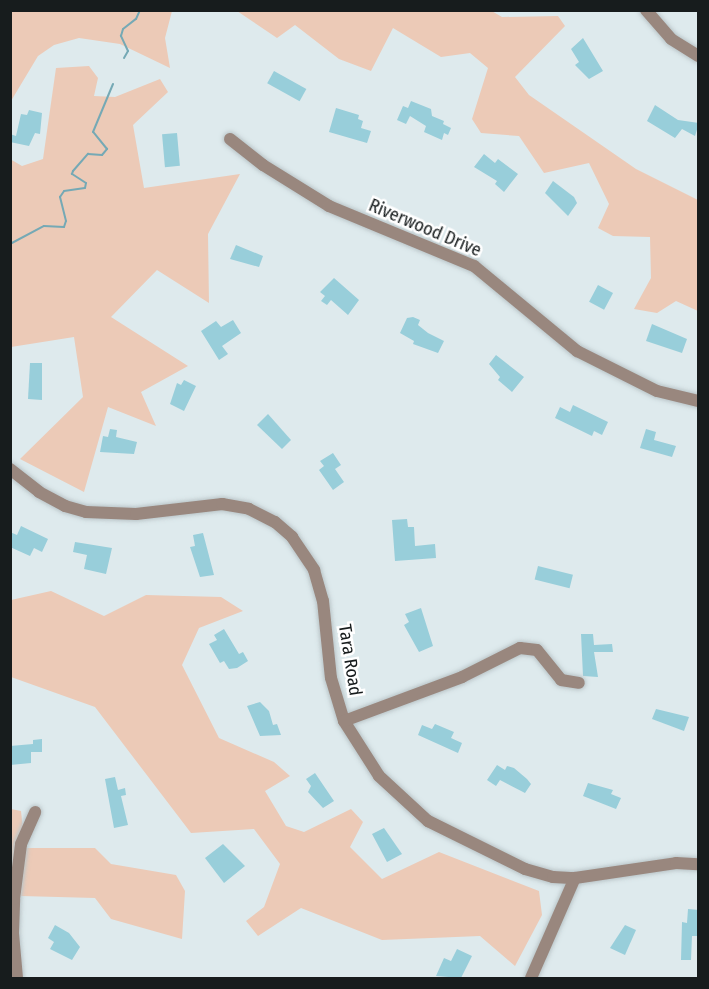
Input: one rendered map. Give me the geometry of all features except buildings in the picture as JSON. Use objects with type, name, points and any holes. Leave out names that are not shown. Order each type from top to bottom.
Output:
[{"type":"street","points":[[646,10],[671,39],[699,56]]},
{"type":"street","name":"Riverwood Drive","points":[[230,139],[263,165],[329,206],[474,266],[577,351],[657,391],[699,400]]},
{"type":"street","name":"Tara Road","points":[[10,469],[39,492],[65,506],[86,512],[136,514],[222,504],[249,508],[275,522],[292,537],[315,570],[323,601],[332,678],[344,721],[379,776],[428,821],[525,869],[575,878],[676,863],[699,864]]},
{"type":"street","points":[[344,721],[462,677],[520,648],[537,650],[561,680],[579,683]]},
{"type":"street","points":[[18,978],[13,933],[21,844],[35,812]]},
{"type":"street","points":[[531,978],[575,878]]},
{"type":"shaded area","points":[[11,10],[172,11],[165,38],[170,68],[120,44],[79,38],[54,45],[38,56],[11,101]]},
{"type":"shaded area","points":[[490,10],[502,17],[558,16],[565,26],[515,77],[529,95],[636,169],[698,200],[698,311],[676,301],[657,313],[634,309],[651,278],[650,237],[613,236],[598,228],[609,204],[589,163],[544,173],[519,136],[481,133],[472,119],[488,68],[470,53],[441,57],[393,28],[371,71],[339,59],[295,25],[277,38],[237,11]]},
{"type":"shaded area","points":[[89,66],[98,78],[94,96],[115,97],[160,79],[168,92],[133,125],[144,188],[240,174],[208,234],[209,303],[157,270],[111,317],[188,366],[141,392],[156,426],[108,407],[84,492],[20,459],[83,397],[74,337],[11,347],[10,159],[22,166],[43,159],[56,68]]},
{"type":"shaded area","points":[[51,591],[104,616],[146,595],[221,597],[243,611],[199,628],[182,665],[219,738],[274,762],[290,776],[265,791],[286,826],[304,832],[351,809],[363,822],[350,847],[382,879],[439,852],[539,891],[542,915],[515,966],[480,936],[382,940],[301,908],[258,936],[246,921],[264,907],[280,864],[254,829],[191,833],[95,707],[11,677],[11,600]]},
{"type":"shaded area","points":[[11,809],[21,811],[25,848],[95,848],[111,864],[176,875],[185,891],[182,939],[111,919],[95,898],[21,896],[11,869]]},
{"type":"waterway","points":[[124,58],[128,51],[121,36],[123,29],[136,19],[140,10]]},
{"type":"waterway","points":[[10,244],[44,226],[64,227],[66,221],[60,197],[64,191],[85,188],[86,183],[72,174],[73,171],[88,154],[102,155],[107,149],[93,132],[113,84]]}]
